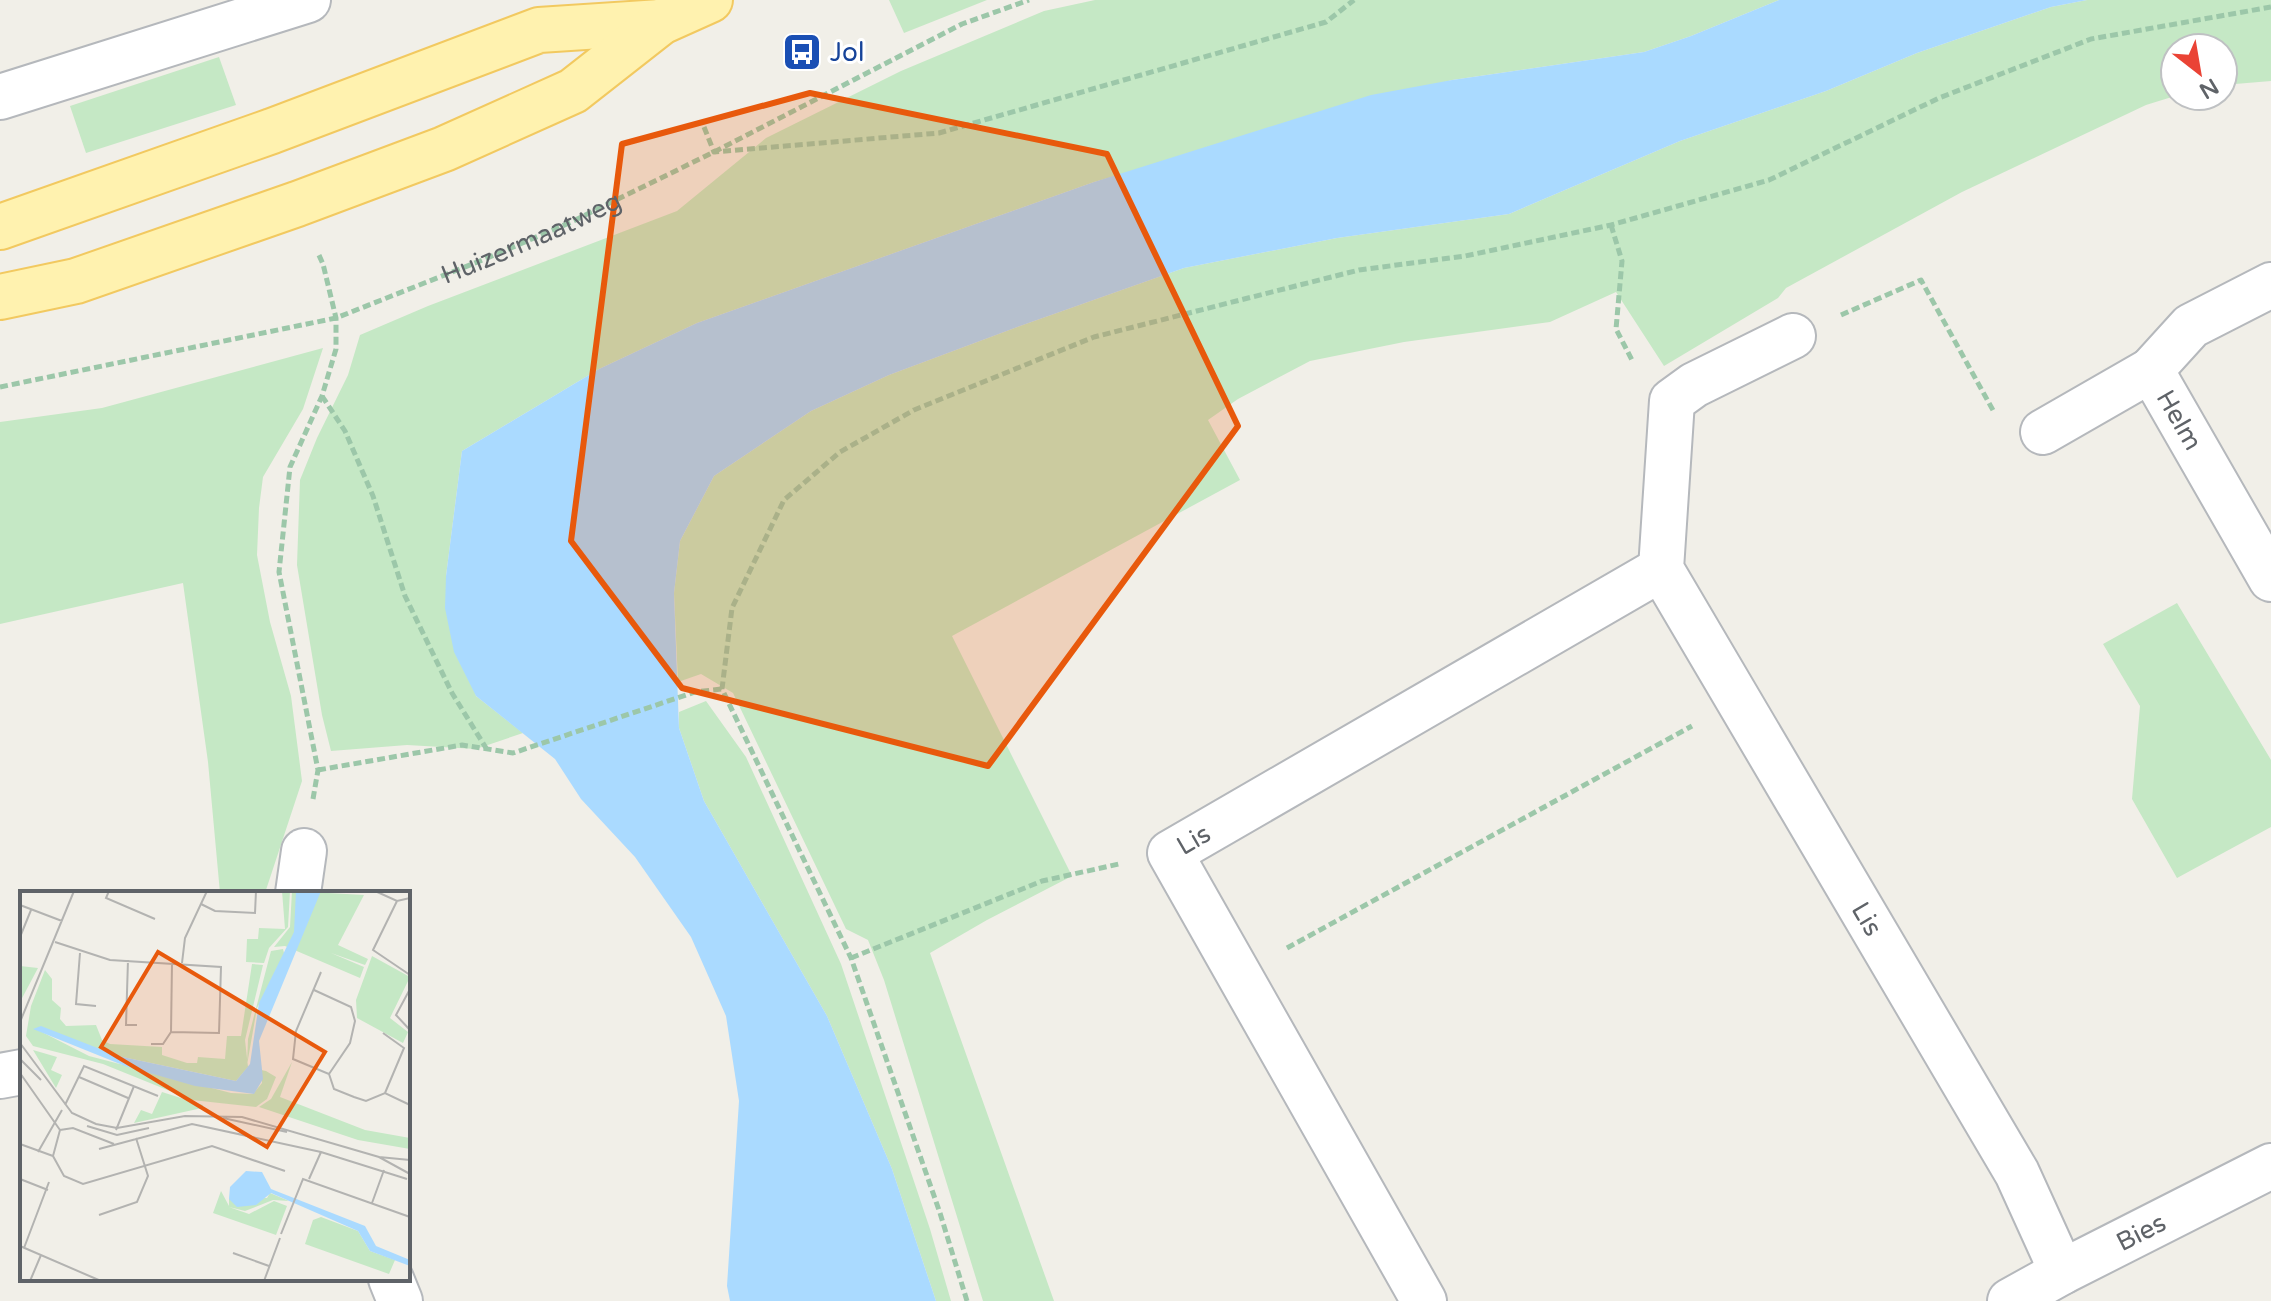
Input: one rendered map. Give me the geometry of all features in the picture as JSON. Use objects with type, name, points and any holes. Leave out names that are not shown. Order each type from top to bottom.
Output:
[{"type":"main road","points":[[0,297],[76,281],[444,149],[573,91],[661,22],[710,0]]},
{"type":"main road","points":[[0,227],[272,131],[539,30],[661,22]]},
{"type":"street","points":[[0,97],[232,12],[308,0]]},
{"type":"street","points":[[2151,370],[2191,326],[2271,285]]},
{"type":"street","points":[[1661,569],[1672,401],[1694,385],[1793,336]]},
{"type":"street","name":"Helm","points":[[2043,432],[2151,370],[2271,579]]},
{"type":"street","name":"Lis","points":[[1424,1301],[1170,853],[1661,569],[2017,1173],[2062,1272]]},
{"type":"street","points":[[0,1076],[20,1072]]},
{"type":"street","name":"Bies","points":[[2010,1301],[2271,1166]]},
{"type":"street","points":[[392,1281],[400,1301]]},
{"type":"path","name":"Huizermaatweg","points":[[0,387],[336,318],[569,223],[962,24],[1029,0]]},
{"type":"path","points":[[704,127],[714,152],[939,133],[1326,22],[1354,0]]},
{"type":"path","points":[[967,1301],[940,1213],[851,958],[722,689],[732,608],[784,500],[840,452],[914,410],[1094,337],[1359,270],[1465,256],[1611,225],[1769,180],[1939,98],[2091,39],[2271,7]]},
{"type":"path","points":[[1611,225],[1622,261],[1616,329],[1648,389],[1672,401]]},
{"type":"path","points":[[1793,336],[1921,280],[2008,437],[2043,432]]},
{"type":"path","points":[[301,872],[318,770],[279,572],[290,467],[322,396],[336,349],[336,318]]},
{"type":"path","points":[[322,396],[345,431],[367,483],[405,596],[452,693],[487,749]]},
{"type":"path","points":[[318,770],[462,745],[513,753],[695,692],[722,689]]},
{"type":"path","points":[[1239,975],[1739,701]]},
{"type":"path","points":[[851,958],[1042,881],[1170,853]]},
{"type":"highlighted area","points":[[810,93],[1107,154],[1238,426],[988,766],[682,688],[571,541],[622,144]]},
{"type":"green space","points":[[889,0],[987,0],[904,33]]},
{"type":"green space","points":[[1095,0],[1779,0],[1644,52],[1452,80],[1094,182],[697,323],[599,369],[462,451],[446,576],[476,696],[523,733],[476,749],[407,745],[331,751],[297,565],[300,480],[348,375],[360,335],[677,211],[766,138],[901,71],[1044,11]]},
{"type":"green space","points":[[2087,0],[2271,0],[2271,81],[2239,84],[2239,32],[2159,32],[2159,101],[1962,192],[1786,288],[1778,298],[1664,366],[1616,292],[1550,322],[1404,342],[1310,361],[1238,399],[1208,420],[1240,480],[952,636],[1072,876],[930,953],[1054,1301],[983,1301],[884,980],[868,940],[846,929],[733,693],[701,674],[678,682],[674,593],[680,541],[714,476],[811,411],[889,375],[1184,268],[1337,238],[1509,214],[1680,141],[1826,91],[1917,53],[2051,7]]},
{"type":"green space","points":[[219,57],[236,105],[86,153],[70,106]]},
{"type":"green space","points":[[323,348],[303,409],[263,477],[259,508],[257,555],[270,622],[291,696],[302,781],[266,891],[220,891],[208,762],[183,583],[0,624],[0,422],[102,408]]},
{"type":"green space","points":[[2177,603],[2271,760],[2271,827],[2177,878],[2132,799],[2140,706],[2103,644]]},
{"type":"green space","points":[[706,701],[746,757],[841,964],[951,1301],[936,1301],[892,1169],[827,1016],[704,801],[679,728],[679,712]]},
{"type":"water","points":[[1779,0],[2087,0],[2051,7],[1917,53],[1826,91],[1680,141],[1509,214],[1337,238],[1184,268],[889,375],[811,411],[714,476],[680,541],[674,593],[679,728],[704,801],[827,1016],[892,1169],[936,1301],[730,1301],[727,1286],[739,1101],[726,1016],[691,937],[635,857],[581,799],[555,759],[476,696],[454,652],[445,608],[446,576],[462,451],[599,369],[697,323],[1094,182],[1371,95],[1644,52]]},
{"type":"place","name":"Jol","points":[[802,52]]}]
